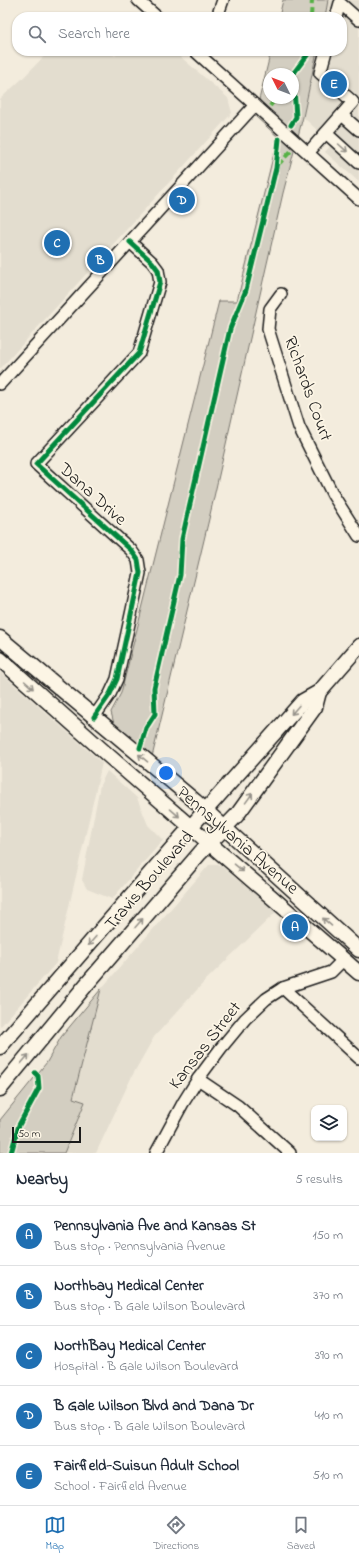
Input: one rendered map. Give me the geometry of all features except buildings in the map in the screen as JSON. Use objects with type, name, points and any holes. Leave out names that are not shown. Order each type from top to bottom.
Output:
[{"type":"main road","name":"Pennsylvania Avenue","points":[[0,638],[205,811],[358,947]]},
{"type":"main road","name":"Travis Boulevard","points":[[0,1047],[190,827],[303,701],[319,692],[359,646]]},
{"type":"main road","name":"Pennsylvania Avenue","points":[[0,659],[190,827],[359,973]]},
{"type":"main road","name":"Travis Boulevard","points":[[0,1088],[86,985],[209,843],[236,815],[315,707],[319,692]]},
{"type":"street","points":[[138,0],[151,12]]},
{"type":"street","points":[[219,12],[223,0]]},
{"type":"street","points":[[337,12],[340,3],[359,20]]},
{"type":"street","points":[[201,56],[359,198]]},
{"type":"street","points":[[308,153],[356,99],[320,73],[325,56]]},
{"type":"street","points":[[0,384],[255,105]]},
{"type":"street","points":[[342,115],[359,130]]},
{"type":"street","points":[[326,133],[359,163]]},
{"type":"street","name":"Dana Drive","points":[[94,717],[110,694],[117,679],[140,573],[138,560],[131,550],[36,464],[139,353],[160,282],[156,267],[130,242]]},
{"type":"street","name":"Richards Court","points":[[281,294],[270,309],[268,329],[299,426],[333,495],[359,536]]},
{"type":"street","name":"Kansas Street","points":[[156,1153],[198,1079],[245,1019],[266,999],[283,988],[331,972],[344,959]]},
{"type":"street","points":[[283,988],[359,1058]]},
{"type":"street","points":[[198,1079],[238,1106],[290,1153]]},
{"type":"shaded area","points":[[283,0],[328,0],[326,12],[280,12]]},
{"type":"shaded area","points":[[328,0],[359,0],[359,182],[325,152],[332,144],[303,117],[316,56],[347,56],[347,12],[326,12]]},
{"type":"shaded area","points":[[44,56],[180,56],[228,98],[232,113],[0,369],[0,99]]},
{"type":"shaded area","points":[[270,56],[316,56],[303,117],[283,193],[209,519],[152,757],[114,724],[111,712],[121,693],[219,301],[237,301],[278,137],[255,116],[263,84],[263,104],[299,104],[299,68],[267,68]]},
{"type":"shaded area","points":[[0,672],[102,763],[56,963],[0,1027]]},
{"type":"shaded area","points":[[107,771],[137,798],[148,825],[163,840],[112,899],[87,889],[82,880],[100,785]]},
{"type":"shaded area","points":[[209,865],[220,865],[276,912],[205,981],[154,1037],[132,1076],[96,1153],[64,1153],[85,1103],[73,1098],[101,989]]},
{"type":"shaded area","points":[[101,989],[73,1098],[85,1102],[64,1153],[0,1153],[0,1120],[47,1062],[61,1037]]},
{"type":"marked path","points":[[311,12],[312,0]]},
{"type":"marked path","points":[[277,166],[292,150]]},
{"type":"cycle path","points":[[291,125],[296,117],[293,74],[306,56]]},
{"type":"cycle path","points":[[140,748],[146,728],[155,714],[154,688],[180,575],[182,539],[230,329],[246,290],[276,168],[279,139]]},
{"type":"cycle path","points":[[94,717],[110,694],[117,679],[140,573],[138,560],[131,550],[36,464],[139,353],[160,282],[158,270],[152,262],[130,242]]},
{"type":"cycle path","points":[[11,1153],[19,1125],[39,1088],[38,1076],[35,1073]]},
{"type":"place","name":"Fairfield-Suisun Adult School","points":[[334,84]]},
{"type":"place","name":"B Gale Wilson Blvd and Dana Dr","points":[[182,200]]},
{"type":"place","name":"NorthBay Medical Center","points":[[57,243]]},
{"type":"place","name":"Northbay Medical Center","points":[[100,260]]},
{"type":"place","name":"Pennsylvania Ave and Kansas St","points":[[295,927]]}]
